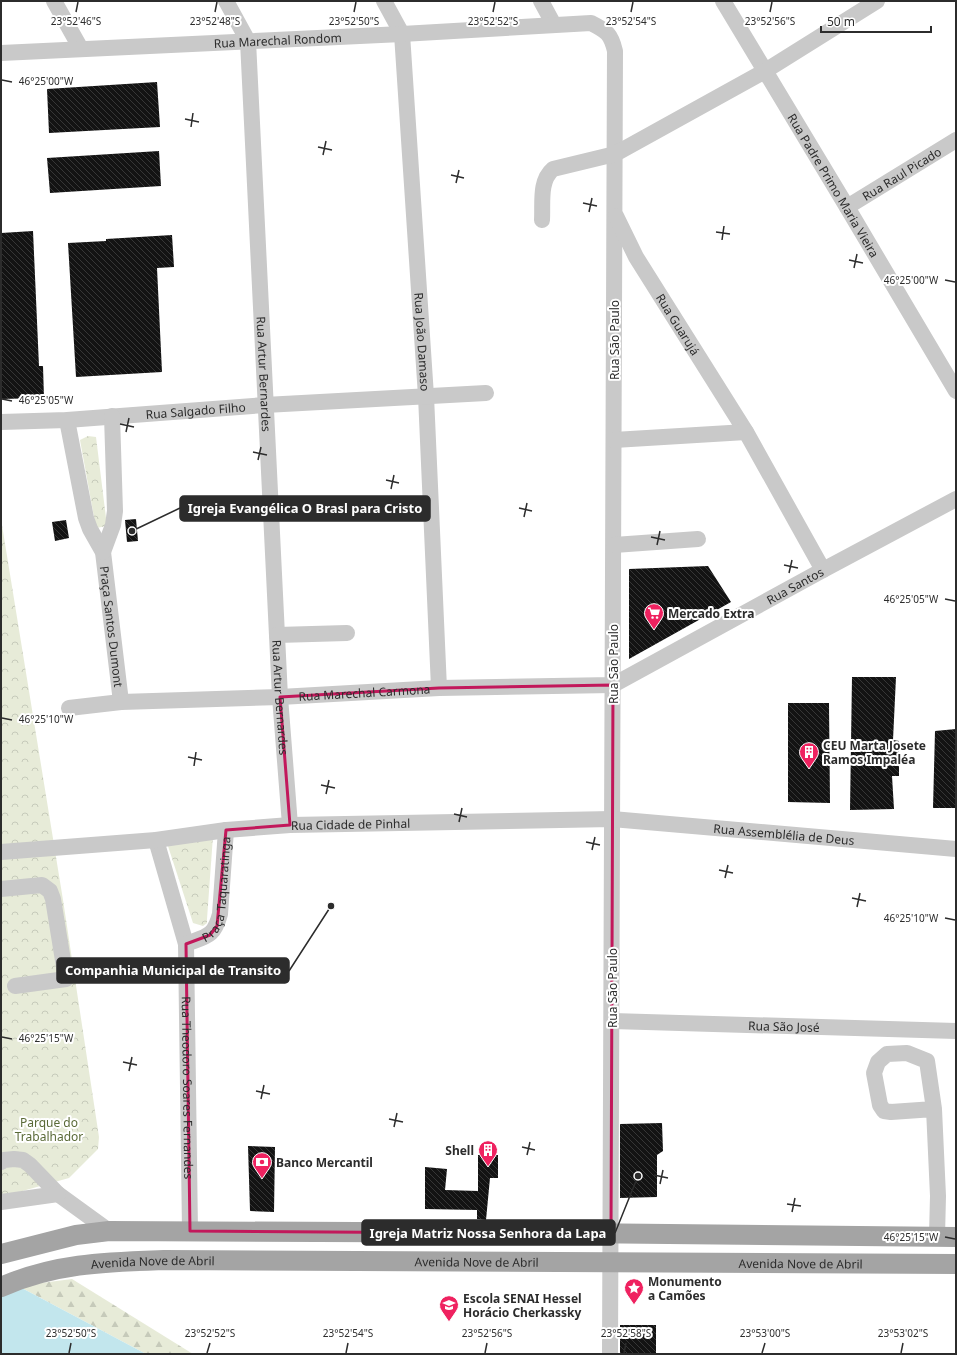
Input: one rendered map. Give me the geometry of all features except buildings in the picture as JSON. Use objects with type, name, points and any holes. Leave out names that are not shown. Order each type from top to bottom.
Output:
[{"type":"main road","points":[[4,1253],[76,1235],[109,1231],[946,1237]]},
{"type":"main road","points":[[164,1260],[185,1248],[190,1232]]},
{"type":"main road","name":"Avenida Nove de Abril","points":[[1,1287],[35,1274],[69,1266],[105,1262],[164,1260],[956,1264]]},
{"type":"street","points":[[54,1],[81,49]]},
{"type":"street","name":"Rua Artur Bernardes","points":[[226,1],[248,41],[276,635],[290,825]]},
{"type":"street","name":"Rua João Damaso","points":[[384,1],[402,34],[426,396],[439,688]]},
{"type":"street","points":[[541,1],[554,25]]},
{"type":"street","name":"Rua Padre Primo Maria Vieira","points":[[723,1],[764,72],[848,207],[956,391]]},
{"type":"street","points":[[542,220],[544,184],[547,174],[553,169],[615,154],[764,72],[878,1]]},
{"type":"street","name":"Rua São Paulo","points":[[554,25],[591,23],[605,30],[610,35],[616,51],[610,1354]]},
{"type":"street","name":"Rua Marechal Rondom","points":[[1,52],[402,34],[554,25]]},
{"type":"street","name":"Rua Raul Picado","points":[[848,207],[956,140]]},
{"type":"street","name":"Rua Guarujá","points":[[615,213],[636,257],[746,432],[823,570]]},
{"type":"street","name":"Rua Salgado Filho","points":[[1,422],[67,420],[265,405],[486,393]]},
{"type":"street","name":"Praça Santos Dumont","points":[[103,552],[113,524],[115,511],[112,416]]},
{"type":"street","name":"Praça Santos Dumont","points":[[67,420],[86,518],[90,529],[103,552],[121,702]]},
{"type":"street","points":[[614,440],[746,432]]},
{"type":"street","name":"Rua Santos","points":[[613,685],[956,499]]},
{"type":"street","points":[[614,545],[698,539]]},
{"type":"street","points":[[276,635],[347,633]]},
{"type":"street","name":"Rua Marechal Carmona","points":[[69,708],[121,702],[280,697],[439,688],[613,685]]},
{"type":"street","name":"Rua Cidade de Pinhal","points":[[1,852],[156,840],[226,830],[290,825],[612,819]]},
{"type":"street","name":"Rua Assemblélia de Deus","points":[[612,819],[956,849]]},
{"type":"street","name":"Praça Taquaratinga","points":[[156,840],[186,944],[210,935],[217,926],[220,914],[226,830]]},
{"type":"street","points":[[1,889],[42,885],[50,891],[53,899],[66,979],[15,986]]},
{"type":"street","name":"Rua Theodoro Soares Fernandes","points":[[186,944],[190,1232]]},
{"type":"street","name":"Rua São José","points":[[612,1022],[956,1031]]},
{"type":"street","points":[[934,1109],[891,1112],[884,1111],[880,1105],[874,1073],[878,1062],[887,1054],[907,1053],[928,1061],[934,1109],[938,1196],[946,1237]]},
{"type":"street","points":[[1,1162],[4,1160],[14,1159],[23,1160],[58,1194],[109,1231]]},
{"type":"street","points":[[1,1202],[58,1194]]},
{"type":"street","points":[[73,1204],[76,1219],[76,1235]]},
{"type":"highlighted area","points":[[613,685],[611,1234],[190,1231],[186,944],[210,935],[217,926],[226,830],[290,825],[280,697],[439,688]]},
{"type":"green space","points":[[88,436],[96,437],[107,526],[96,528],[80,440]]},
{"type":"green space","name":"Parque do Trabalhador","points":[[1,519],[63,900],[99,1137],[98,1149],[69,1178],[1,1197]]},
{"type":"green space","points":[[213,836],[207,923],[203,926],[193,923],[167,843]]},
{"type":"green space","points":[[72,1279],[193,1354],[146,1354],[18,1286]]},
{"type":"water","points":[[1,1277],[18,1286],[146,1354],[1,1354]]},
{"type":"place","name":"Igreja Evangélica O Brasl para Cristo","points":[[132,531]]},
{"type":"place","name":"Mercado Extra","points":[[654,630]]},
{"type":"place","name":"CEU Marta Josete Ramos Impaléa","points":[[809,769]]},
{"type":"place","name":"Companhia Municipal de Transito","points":[[331,906]]},
{"type":"place","name":"Shell","points":[[488,1167]]},
{"type":"place","name":"Igreja Matriz Nossa Senhora da Lapa","points":[[638,1176]]},
{"type":"place","name":"Banco Mercantil","points":[[262,1179]]},
{"type":"place","name":"Monumento a Camões","points":[[634,1305]]},
{"type":"place","name":"Escola SENAI Hessel Horácio Cherkassky","points":[[449,1322]]}]
